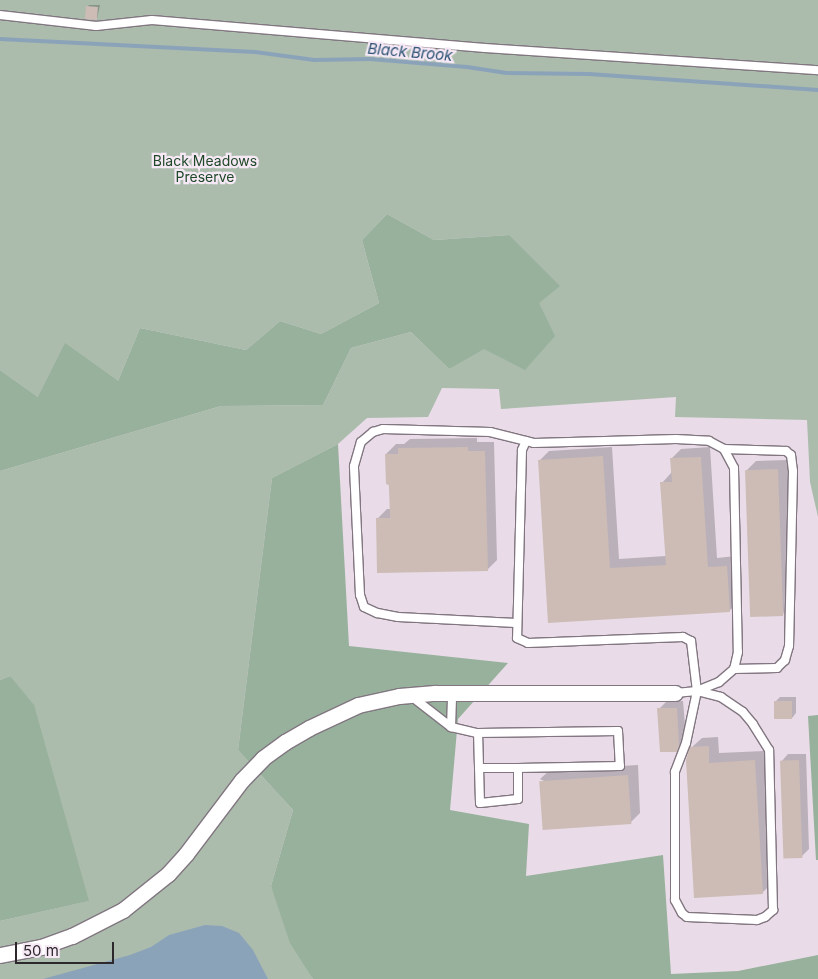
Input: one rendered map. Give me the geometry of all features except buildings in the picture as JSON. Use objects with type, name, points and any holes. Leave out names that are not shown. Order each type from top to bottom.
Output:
[{"type":"street","points":[[2,954],[41,947],[72,936],[100,924],[145,894],[186,854],[242,780],[263,758],[285,742],[358,705],[378,699],[409,695],[452,693],[675,693]]},
{"type":"lane","points":[[0,15],[96,26],[152,20],[485,48],[818,70]]},
{"type":"lane","points":[[516,623],[398,617],[377,613],[364,607],[360,595],[354,466],[361,442],[373,432],[383,429],[490,432],[534,443],[676,439],[709,440],[724,449],[786,451],[791,456],[793,471],[789,646],[785,660],[777,668],[734,669]]},
{"type":"lane","points":[[526,441],[522,450],[517,638],[528,643],[689,638],[693,644],[697,691],[686,743],[675,772],[675,900],[682,913],[687,917],[757,920],[765,917],[773,910],[769,750],[754,724],[731,702],[713,693],[697,691],[675,693]]},
{"type":"lane","points":[[697,691],[719,682],[734,669],[738,652],[734,468],[724,449]]},
{"type":"lane","points":[[451,727],[452,693]]},
{"type":"lane","points":[[409,695],[451,727],[478,733],[618,731],[620,766],[479,768]]},
{"type":"lane","points":[[478,733],[480,802],[518,799],[518,768]]},
{"type":"green space","name":"Black Meadows Preserve","points":[[0,0],[818,0],[818,517],[810,482],[807,420],[675,417],[676,397],[501,409],[499,389],[442,388],[428,417],[367,418],[338,444],[272,478],[238,750],[293,810],[271,886],[313,979],[0,979],[0,921],[88,901],[10,676],[0,680],[0,471],[221,406],[323,405],[351,348],[411,332],[449,369],[539,303],[509,235],[434,240],[387,214],[362,240],[379,303],[321,334],[280,321],[246,350],[140,328],[118,381],[38,397],[0,370]]},
{"type":"green space","points":[[387,214],[434,240],[509,235],[560,286],[539,303],[555,336],[525,370],[484,349],[449,369],[411,332],[351,348],[323,405],[221,406],[0,471],[0,370],[38,397],[65,343],[118,381],[140,328],[246,350],[280,321],[321,334],[379,303],[362,240]]},
{"type":"green space","points":[[338,444],[349,646],[508,663],[458,719],[450,810],[529,824],[526,876],[663,855],[671,974],[738,971],[818,955],[818,979],[313,979],[290,943],[271,886],[293,810],[238,750],[272,478]]},
{"type":"green space","points":[[10,676],[34,705],[89,901],[0,921],[0,680]]},
{"type":"green space","points":[[818,715],[818,860],[816,860],[808,716]]},
{"type":"water","points":[[205,925],[222,926],[239,933],[253,950],[268,979],[43,979],[130,955],[151,947],[169,935]]},
{"type":"waterway","name":"Black Brook","points":[[0,39],[255,52],[314,60],[370,59],[467,67],[507,73],[589,74],[818,90]]}]
